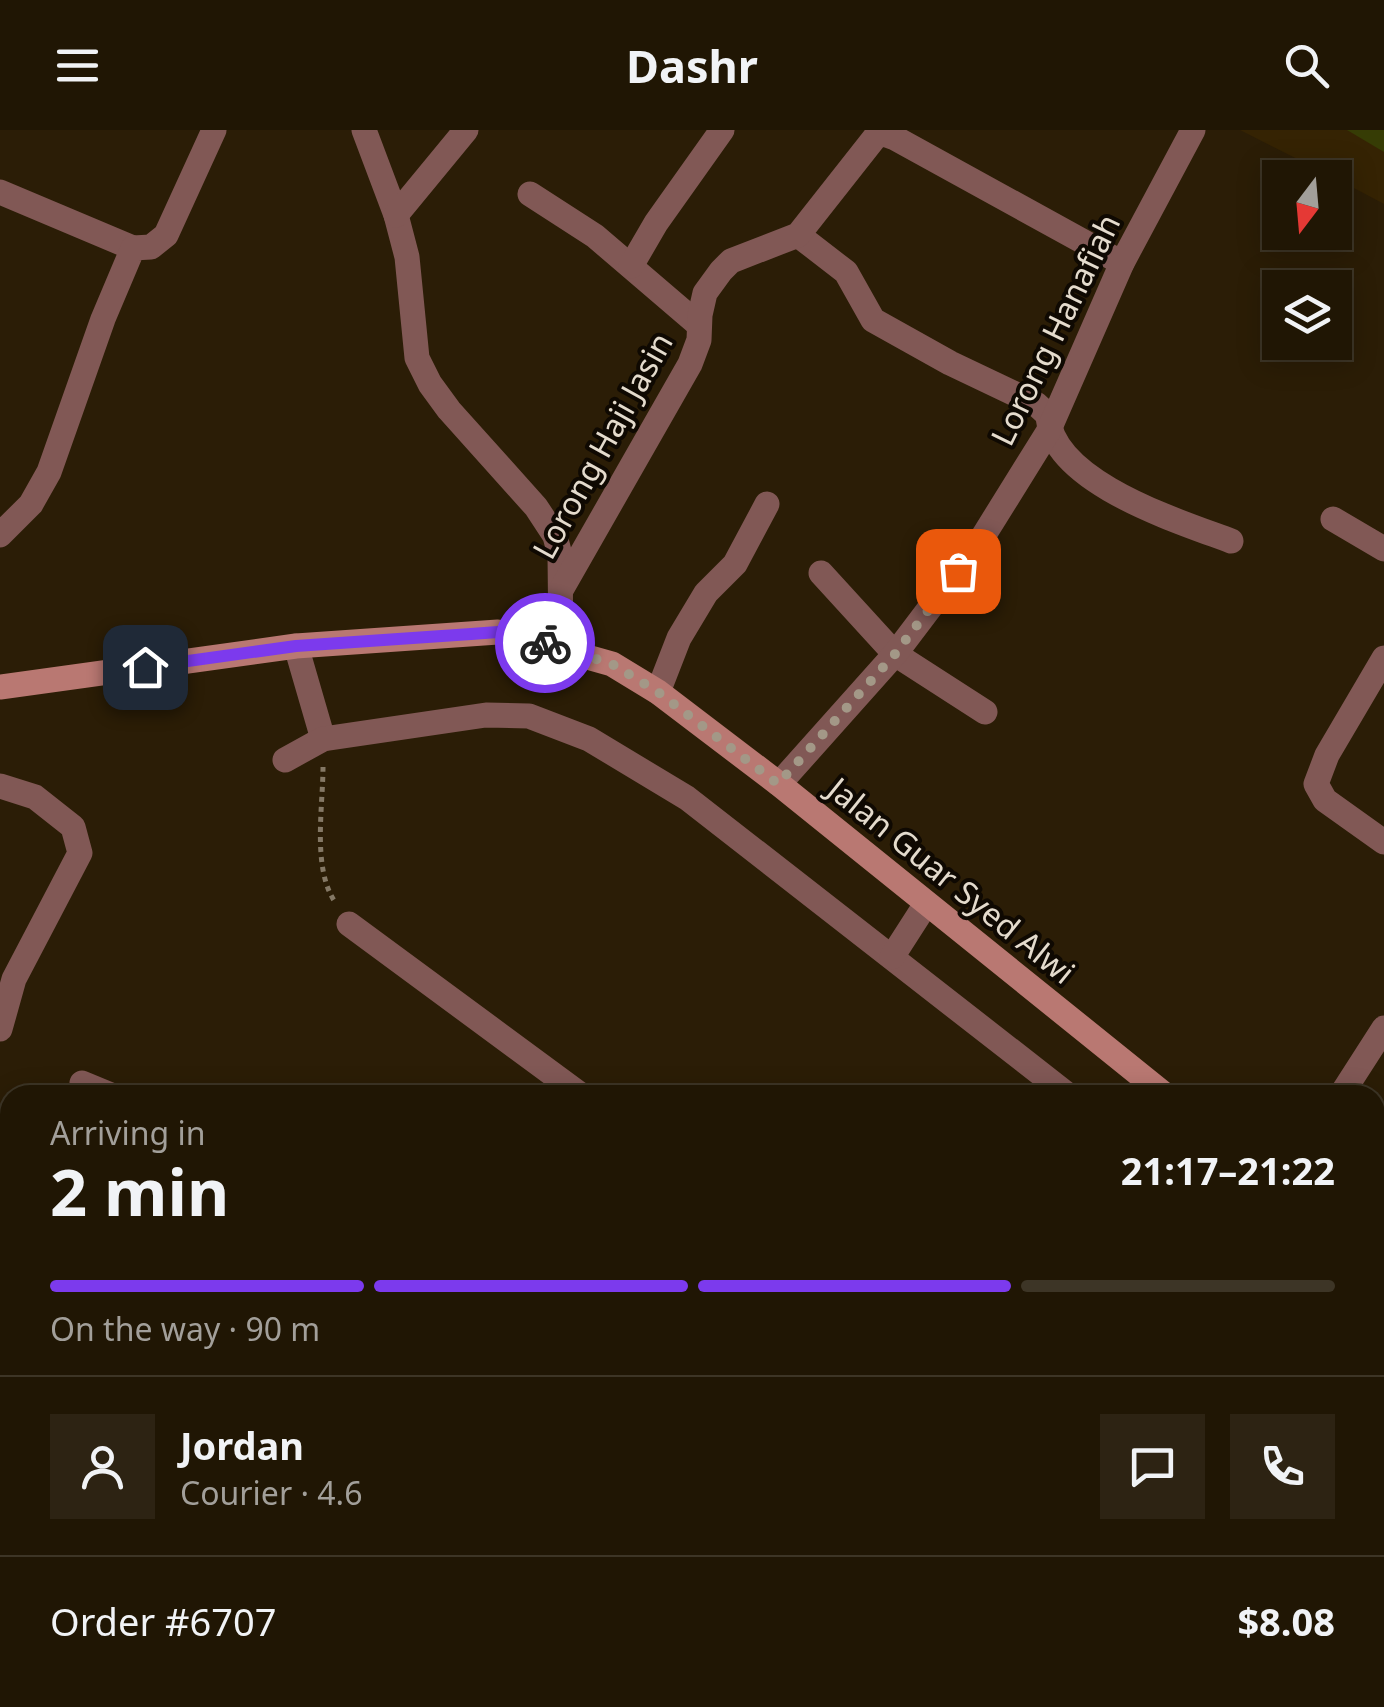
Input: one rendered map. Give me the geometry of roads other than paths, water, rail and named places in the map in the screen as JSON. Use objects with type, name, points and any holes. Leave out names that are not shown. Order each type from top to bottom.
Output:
[{"type":"street","points":[[0,192],[133,248],[151,246],[166,235],[214,130]]},
{"type":"street","points":[[364,130],[396,215],[407,257],[417,358],[449,410],[536,507],[556,536],[560,555],[561,647]]},
{"type":"street","points":[[396,215],[466,130]]},
{"type":"street","points":[[631,266],[656,223],[722,130]]},
{"type":"street","name":"Lorong Hanafiah","points":[[778,784],[895,654],[979,544],[1048,432],[1122,263],[1193,130]]},
{"type":"street","points":[[1122,263],[884,134],[876,136],[798,236],[846,272],[873,320],[1036,404],[1048,415],[1048,432],[1078,467],[1132,503],[1231,541]]},
{"type":"street","points":[[530,194],[595,236],[700,324]]},
{"type":"street","name":"Lorong Haji Jasin","points":[[561,590],[690,364],[700,340],[705,293],[731,260],[798,236]]},
{"type":"street","points":[[0,535],[32,504],[49,472],[133,248]]},
{"type":"street","points":[[658,692],[678,638],[706,594],[735,564],[767,504]]},
{"type":"street","points":[[1333,519],[1384,549]]},
{"type":"street","points":[[821,573],[895,654],[984,712]]},
{"type":"street","name":"Jalan Guar Syed Alwi","points":[[0,687],[296,646],[498,632],[612,664],[658,692],[778,784],[1152,1085]]},
{"type":"street","points":[[296,646],[322,738]]},
{"type":"street","points":[[1384,658],[1327,755],[1316,784],[1325,800],[1384,842]]},
{"type":"street","points":[[285,760],[322,738],[486,715],[529,716],[589,738],[687,798],[1055,1085]]},
{"type":"street","points":[[0,786],[35,797],[73,827],[80,853],[14,979],[0,1029]]},
{"type":"street","points":[[892,958],[926,904]]},
{"type":"street","points":[[349,924],[567,1085]]},
{"type":"street","points":[[1347,1085],[1384,1028]]},
{"type":"street","points":[[82,1083],[87,1085]]}]
